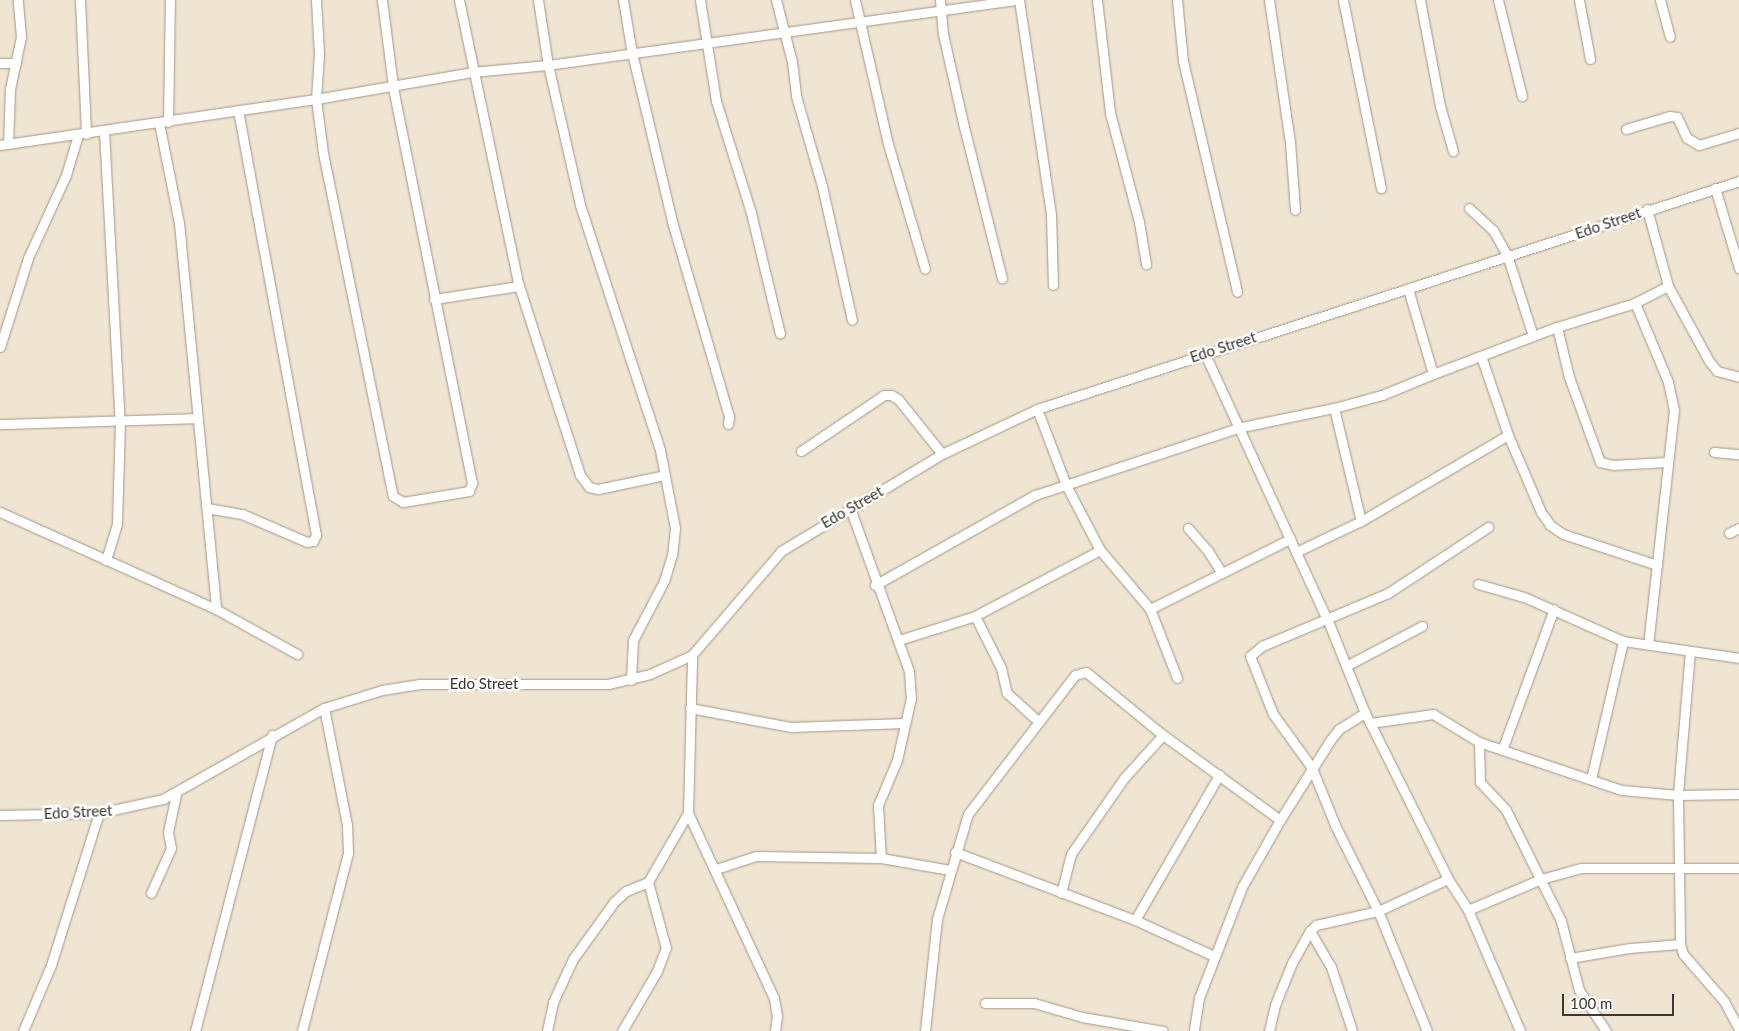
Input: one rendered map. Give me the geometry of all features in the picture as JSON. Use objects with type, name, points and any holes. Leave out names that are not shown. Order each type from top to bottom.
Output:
[{"type":"street","points":[[18,0],[21,37],[10,89],[4,144],[82,135],[316,99],[472,72],[548,65],[1014,0]]},
{"type":"street","points":[[0,347],[28,258],[82,135],[80,0]]},
{"type":"street","points":[[170,0],[163,122],[179,223],[216,609]]},
{"type":"street","points":[[316,0],[320,54],[316,99],[323,154],[360,346],[393,496],[403,502],[469,491],[472,488],[393,86],[382,0]]},
{"type":"street","points":[[459,0],[472,72],[519,286],[584,482],[598,489],[665,475]]},
{"type":"street","points":[[538,0],[548,65],[580,205],[660,450],[675,528],[672,555],[664,581],[633,640],[631,680]]},
{"type":"street","points":[[623,0],[632,53],[673,225],[729,417],[728,424]]},
{"type":"street","points":[[700,0],[705,43],[716,101],[751,213],[780,334]]},
{"type":"street","points":[[776,0],[785,32],[796,96],[822,186],[852,320]]},
{"type":"street","points":[[855,0],[888,144],[925,269]]},
{"type":"street","points":[[940,0],[964,127],[1002,278]]},
{"type":"street","points":[[1019,0],[1051,215],[1054,285]]},
{"type":"street","points":[[1096,0],[1110,113],[1139,222],[1146,264]]},
{"type":"street","points":[[1177,0],[1183,61],[1237,292]]},
{"type":"street","points":[[1269,0],[1290,142],[1295,210]]},
{"type":"street","points":[[1343,0],[1381,188]]},
{"type":"street","points":[[1420,0],[1440,106],[1453,151]]},
{"type":"street","points":[[1498,0],[1522,96]]},
{"type":"street","points":[[1579,0],[1590,59]]},
{"type":"street","points":[[1660,0],[1670,38]]},
{"type":"street","points":[[0,63],[16,63]]},
{"type":"street","points":[[207,508],[242,514],[307,542],[313,541],[316,535],[238,111]]},
{"type":"street","points":[[1626,130],[1670,116],[1682,121],[1687,138],[1699,145],[1739,133]]},
{"type":"street","points":[[104,131],[120,422],[117,524],[106,560]]},
{"type":"street","name":"Edo Street","points":[[0,815],[99,813],[176,794],[272,735],[324,708],[382,690],[419,684],[580,685],[631,680],[692,655],[774,556],[850,508],[942,454],[1036,409],[1204,352],[1408,289],[1647,209],[1739,181]]},
{"type":"street","points":[[1715,188],[1739,268]]},
{"type":"street","points":[[1468,208],[1493,230],[1507,255],[1533,336]]},
{"type":"street","points":[[1647,209],[1668,286],[1709,361],[1717,371],[1739,377]]},
{"type":"street","points":[[434,299],[519,286]]},
{"type":"street","points":[[875,585],[1035,495],[1237,428],[1334,408],[1382,395],[1557,327],[1635,303],[1668,286]]},
{"type":"street","points":[[1408,289],[1433,374]]},
{"type":"street","points":[[1635,303],[1673,397],[1666,462],[1666,503],[1648,645]]},
{"type":"street","points":[[1557,327],[1570,378],[1600,462],[1613,465],[1666,462]]},
{"type":"street","points":[[1204,352],[1237,428],[1328,620],[1365,713],[1448,879],[1468,910],[1520,1031]]},
{"type":"street","points":[[1481,356],[1508,435],[1541,512],[1550,525],[1564,534],[1657,565]]},
{"type":"street","points":[[800,451],[884,395],[891,395],[898,399],[942,454]]},
{"type":"street","points":[[1334,408],[1361,521]]},
{"type":"street","points":[[1036,409],[1066,485],[1100,550],[1150,609],[1177,678]]},
{"type":"street","points":[[0,424],[120,422],[197,418]]},
{"type":"street","points":[[1296,552],[1361,521],[1508,435]]},
{"type":"street","points":[[1714,452],[1739,454]]},
{"type":"street","points":[[850,508],[875,585],[899,640],[909,671],[911,698],[897,760],[878,806],[881,858]]},
{"type":"street","points":[[0,512],[216,609],[297,654]]},
{"type":"street","points":[[1427,1031],[1378,912],[1335,826],[1312,768],[1273,714],[1250,656],[1262,646],[1328,620],[1388,593],[1488,527]]},
{"type":"street","points":[[1188,528],[1208,551],[1222,573]]},
{"type":"street","points":[[1729,533],[1739,528]]},
{"type":"street","points":[[1150,609],[1290,539]]},
{"type":"street","points":[[899,640],[975,616],[1100,550]]},
{"type":"street","points":[[1478,584],[1554,609],[1623,640],[1739,658]]},
{"type":"street","points":[[1502,750],[1554,609]]},
{"type":"street","points":[[975,616],[1001,668],[1007,693],[1039,722]]},
{"type":"street","points":[[1346,666],[1422,626]]},
{"type":"street","points":[[1591,779],[1623,640]]},
{"type":"street","points":[[1690,651],[1678,795],[1680,944],[1684,954],[1724,1001],[1739,1029]]},
{"type":"street","points":[[692,655],[688,813],[716,869],[774,998],[778,1016],[774,1031]]},
{"type":"street","points":[[924,1031],[937,919],[955,852],[968,814],[979,796],[1075,675],[1086,672],[1163,735],[1280,820]]},
{"type":"street","points":[[302,1031],[348,853],[347,825],[324,708]]},
{"type":"street","points":[[690,708],[791,726],[905,723]]},
{"type":"street","points":[[1194,1031],[1199,998],[1242,887],[1280,820],[1339,729],[1365,713]]},
{"type":"street","points":[[1370,723],[1433,714],[1479,742],[1622,790],[1678,795],[1739,794]]},
{"type":"street","points":[[195,1031],[272,735]]},
{"type":"street","points":[[1061,893],[1071,854],[1124,778],[1163,735]]},
{"type":"street","points":[[1479,742],[1480,782],[1506,810],[1541,879],[1566,936],[1579,990],[1606,1031]]},
{"type":"street","points":[[1135,920],[1218,775]]},
{"type":"street","points":[[151,893],[171,848],[168,832],[176,794]]},
{"type":"street","points":[[23,1031],[51,965],[99,813]]},
{"type":"street","points":[[547,1031],[553,1002],[573,959],[614,902],[633,887],[648,882],[688,813]]},
{"type":"street","points":[[955,852],[1135,920],[1214,956]]},
{"type":"street","points":[[716,869],[756,856],[881,858],[950,870]]},
{"type":"street","points":[[1468,910],[1541,879],[1582,868],[1739,868]]},
{"type":"street","points":[[1269,1031],[1275,1005],[1288,971],[1310,930],[1326,923],[1378,912],[1448,879]]},
{"type":"street","points":[[622,1031],[657,971],[666,948],[648,882]]},
{"type":"street","points":[[1310,930],[1331,967],[1352,1030]]},
{"type":"street","points":[[1570,958],[1680,944]]},
{"type":"street","points":[[985,1003],[1034,1003],[1082,1017],[1163,1031]]}]
